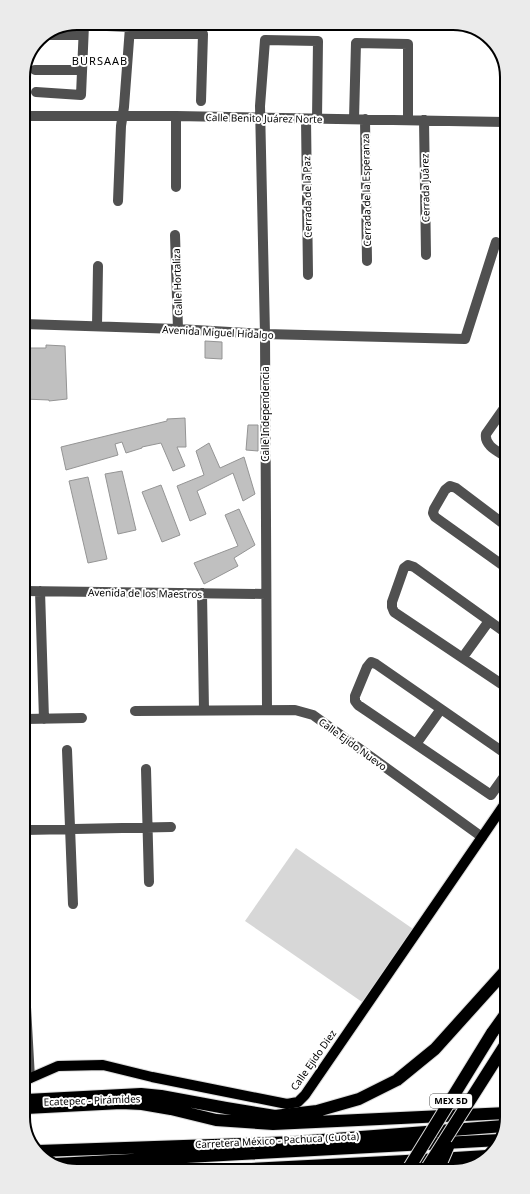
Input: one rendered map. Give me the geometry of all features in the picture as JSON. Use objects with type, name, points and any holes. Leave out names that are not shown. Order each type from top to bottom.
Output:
[{"type":"highway","points":[[30,1100],[141,1094],[162,1096],[275,1116],[317,1111],[359,1099],[397,1080],[435,1049],[500,976]]},
{"type":"highway","name":"MEX 5D","points":[[411,1164],[500,1022]]},
{"type":"highway","name":"MEX 5D","points":[[430,1164],[500,1053]]},
{"type":"highway","points":[[30,1108],[121,1103],[142,1104],[186,1112],[216,1120],[273,1124],[500,1113]]},
{"type":"highway","name":"Ecatepec - Pirámides","points":[[30,1116],[62,1113],[142,1111],[158,1108]]},
{"type":"highway","points":[[440,1164],[464,1110]]},
{"type":"highway","points":[[45,1151],[296,1142],[499,1126]]},
{"type":"highway","name":"Carretera México - Pachuca (Cuota)","points":[[70,1163],[494,1140]]},
{"type":"highway","points":[[348,1164],[478,1157]]},
{"type":"main road","name":"Calle Ejido Diez","points":[[30,1078],[58,1066],[103,1065],[152,1077],[287,1104],[298,1102],[500,811]]},
{"type":"street","points":[[36,92],[81,95],[84,30]]},
{"type":"street","points":[[118,201],[121,126],[130,30]]},
{"type":"street","points":[[130,34],[203,34],[201,101]]},
{"type":"street","points":[[55,36],[83,35]]},
{"type":"street","name":"Calle Independencia","points":[[267,710],[265,334],[260,106],[265,40],[318,41],[317,119]]},
{"type":"street","points":[[354,119],[356,43],[408,44],[408,120]]},
{"type":"street","points":[[35,70],[82,70]]},
{"type":"street","name":"Calle Benito Juárez Norte","points":[[30,116],[176,116],[500,122]]},
{"type":"street","points":[[176,116],[176,187]]},
{"type":"street","name":"Cerrada de la Paz","points":[[306,119],[308,274]]},
{"type":"street","name":"Cerrada de la Esperanza","points":[[365,119],[367,261]]},
{"type":"street","name":"Cerrada Juárez","points":[[424,120],[426,255]]},
{"type":"street","name":"Calle Hortaliza","points":[[175,235],[178,329]]},
{"type":"street","name":"Avenida Miguel Hidalgo","points":[[30,324],[178,329],[265,334],[465,339],[496,242]]},
{"type":"street","points":[[97,326],[98,266]]},
{"type":"street","points":[[500,414],[486,434],[485,438],[488,444],[500,452]]},
{"type":"street","points":[[500,521],[456,488],[450,486],[445,490],[433,513],[435,517],[500,563]]},
{"type":"street","points":[[500,629],[414,567],[408,565],[404,568],[392,602],[394,612],[500,683]]},
{"type":"street","name":"Avenida de los Maestros","points":[[30,591],[266,594]]},
{"type":"street","points":[[40,591],[44,719]]},
{"type":"street","points":[[202,593],[204,710]]},
{"type":"street","points":[[463,658],[488,621]]},
{"type":"street","points":[[500,750],[376,664],[371,662],[367,667],[355,696],[355,701],[358,705],[491,795],[500,784]]},
{"type":"street","points":[[416,744],[441,709]]},
{"type":"street","name":"Calle Ejido Nuevo","points":[[136,711],[295,710],[313,715],[482,837]]},
{"type":"street","points":[[30,719],[82,718]]},
{"type":"street","points":[[67,750],[73,904]]},
{"type":"street","points":[[146,769],[149,882]]},
{"type":"street","points":[[30,830],[171,827]]},
{"type":"shaded area","points":[[296,848],[416,931],[365,1004],[245,921]]},
{"type":"building","points":[[205,341],[222,342],[222,359],[205,358]]},
{"type":"building","points":[[46,345],[65,346],[67,399],[49,401],[30,399],[30,348],[46,348]]},
{"type":"building","points":[[185,418],[186,447],[177,447],[185,466],[173,471],[161,443],[142,447],[126,453],[122,442],[115,444],[118,455],[66,470],[61,447],[167,421],[167,419]]},
{"type":"building","points":[[248,425],[258,425],[258,451],[246,450]]},
{"type":"building","points":[[209,443],[220,468],[244,457],[255,494],[243,501],[233,473],[197,491],[206,514],[190,521],[177,486],[204,475],[196,451]]},
{"type":"building","points":[[122,471],[136,530],[118,534],[105,474]]},
{"type":"building","points":[[88,477],[107,559],[88,563],[69,481]]},
{"type":"building","points":[[161,485],[180,535],[162,542],[142,492]]},
{"type":"building","points":[[239,509],[255,545],[234,558],[238,566],[204,584],[194,563],[238,546],[225,515]]},
{"type":"district","name":"BURSAAB","points":[[100,61]]}]
